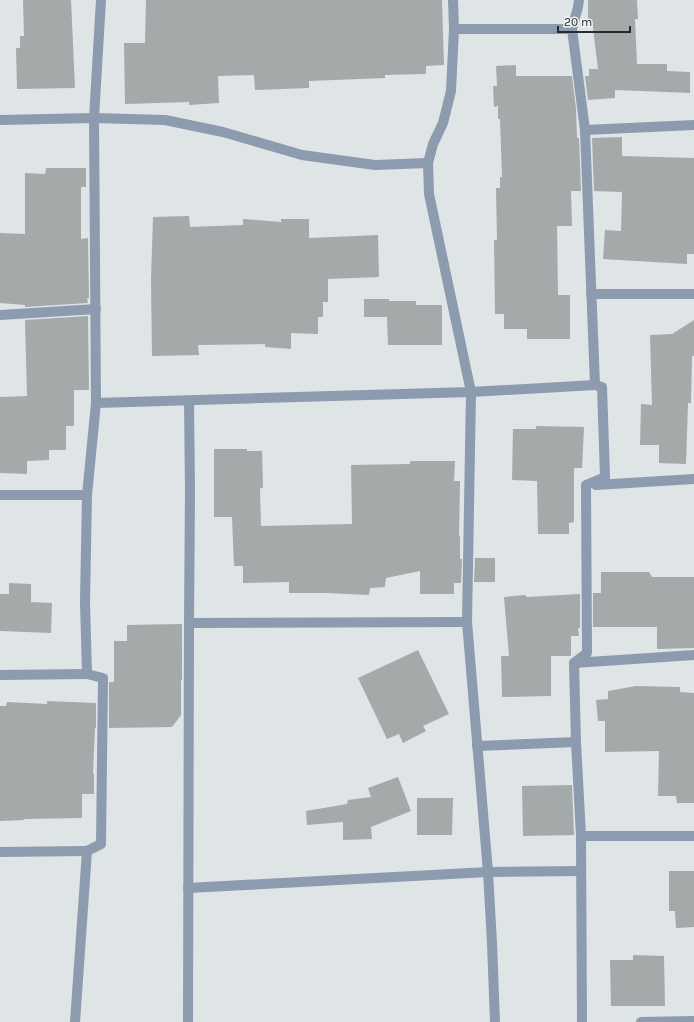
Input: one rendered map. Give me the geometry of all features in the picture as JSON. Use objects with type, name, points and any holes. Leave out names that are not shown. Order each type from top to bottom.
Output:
[{"type":"street","points":[[87,674],[85,602],[87,495],[96,403],[94,118],[101,0]]},
{"type":"street","points":[[453,0],[454,29],[451,92],[428,163],[430,194],[471,392],[467,622],[488,872],[495,1022]]},
{"type":"street","points":[[579,0],[572,29],[585,130],[595,385]]},
{"type":"street","points":[[454,29],[572,29]]},
{"type":"street","points":[[0,120],[94,118],[165,120],[223,132],[302,155],[375,165],[428,163]]},
{"type":"street","points":[[585,130],[694,125]]},
{"type":"street","points":[[591,294],[694,294]]},
{"type":"street","points":[[0,314],[96,309]]},
{"type":"street","points":[[96,403],[471,392],[595,385],[602,387],[606,477],[586,485]]},
{"type":"street","points":[[188,1022],[189,401]]},
{"type":"street","points":[[586,485],[694,479]]},
{"type":"street","points":[[574,663],[587,653],[586,485]]},
{"type":"street","points":[[0,495],[87,495]]},
{"type":"street","points":[[189,623],[467,622]]},
{"type":"street","points":[[574,663],[694,655]]},
{"type":"street","points":[[574,663],[581,836],[582,1022]]},
{"type":"street","points":[[0,675],[87,674],[103,678],[101,844],[87,851],[0,852]]},
{"type":"street","points":[[477,746],[576,742]]},
{"type":"street","points":[[581,836],[694,836]]},
{"type":"street","points":[[75,1022],[87,851]]},
{"type":"street","points":[[188,888],[488,872],[581,872]]},
{"type":"street","points":[[641,1022],[694,1021]]},
{"type":"building","points":[[23,0],[71,0],[75,88],[17,89],[16,48],[20,48],[20,36],[24,36]]},
{"type":"building","points":[[146,0],[442,0],[444,65],[426,66],[426,74],[385,75],[385,78],[309,81],[309,88],[255,90],[254,75],[218,76],[219,103],[189,105],[189,102],[125,104],[124,43],[145,43]]},
{"type":"building","points":[[588,0],[637,0],[638,19],[635,19],[637,64],[667,64],[667,71],[690,72],[690,93],[615,90],[615,98],[588,100],[585,76],[589,76],[589,69],[598,69],[592,20],[588,20]]},
{"type":"building","points":[[516,65],[516,76],[572,76],[576,109],[577,138],[579,138],[581,191],[571,191],[572,226],[557,226],[558,295],[570,295],[570,339],[527,339],[527,329],[504,329],[504,314],[495,314],[494,240],[497,240],[496,188],[500,188],[500,177],[502,177],[500,119],[498,119],[498,106],[494,107],[493,86],[497,86],[496,66]]},
{"type":"building","points":[[622,137],[622,156],[694,158],[694,254],[687,254],[687,264],[603,259],[605,230],[621,231],[622,192],[594,191],[592,138]]},
{"type":"building","points":[[46,168],[86,168],[86,187],[81,187],[81,239],[88,238],[88,303],[25,307],[25,305],[0,303],[0,233],[25,234],[25,173],[45,174]]},
{"type":"building","points":[[189,216],[190,227],[243,225],[243,219],[281,222],[281,219],[309,219],[309,238],[378,235],[379,277],[328,279],[328,302],[323,302],[323,317],[318,317],[318,334],[291,333],[291,349],[265,347],[265,344],[198,345],[199,355],[152,356],[151,280],[153,217]]},
{"type":"building","points":[[364,299],[416,301],[416,305],[442,305],[442,345],[388,345],[387,317],[364,317]]},
{"type":"building","points":[[88,316],[89,390],[74,390],[74,426],[66,426],[66,450],[49,450],[49,460],[27,461],[27,474],[0,473],[0,397],[27,396],[25,320]]},
{"type":"building","points":[[694,320],[694,356],[692,356],[691,403],[688,403],[686,464],[659,463],[659,445],[640,445],[641,404],[652,405],[650,335],[672,334]]},
{"type":"building","points":[[536,426],[584,427],[582,468],[574,468],[574,522],[569,523],[569,534],[538,534],[537,481],[512,480],[513,429],[536,429]]},
{"type":"building","points":[[214,449],[247,449],[247,451],[262,451],[263,488],[260,488],[261,526],[352,524],[351,465],[410,464],[410,461],[455,461],[454,481],[460,481],[459,536],[460,559],[462,559],[461,583],[454,583],[454,594],[420,594],[420,571],[386,578],[385,587],[370,588],[369,595],[289,593],[289,582],[243,583],[243,566],[234,566],[232,517],[214,517]]},
{"type":"building","points":[[475,558],[495,558],[495,582],[474,582]]},
{"type":"building","points":[[601,572],[649,572],[652,577],[694,577],[694,648],[657,649],[657,627],[593,627],[593,593],[601,593]]},
{"type":"building","points":[[9,583],[31,584],[31,602],[52,603],[51,633],[0,631],[0,594],[9,594]]},
{"type":"building","points":[[580,594],[579,636],[571,636],[571,656],[551,656],[551,696],[502,697],[501,656],[509,656],[504,597]]},
{"type":"building","points":[[182,624],[181,715],[172,727],[109,728],[109,682],[114,682],[114,641],[127,641],[127,625]]},
{"type":"building","points":[[418,650],[449,714],[423,726],[426,731],[403,743],[399,734],[387,739],[358,678]]},
{"type":"building","points":[[636,686],[680,687],[680,692],[694,693],[694,803],[677,803],[676,796],[658,796],[659,751],[605,752],[605,721],[598,721],[596,700],[608,699],[608,691]]},
{"type":"building","points":[[47,701],[96,703],[93,774],[94,794],[82,794],[82,818],[0,821],[0,706],[6,706],[7,702],[47,704]]},
{"type":"building","points":[[398,777],[411,811],[371,827],[372,839],[343,840],[343,822],[307,825],[306,811],[347,804],[348,800],[371,797],[368,788]]},
{"type":"building","points":[[572,785],[574,835],[523,836],[522,786]]},
{"type":"building","points":[[417,798],[453,798],[452,835],[417,835]]},
{"type":"building","points":[[669,871],[694,871],[694,927],[676,928],[675,911],[669,911]]},
{"type":"building","points":[[633,955],[664,956],[665,1006],[611,1006],[610,960],[633,960]]}]
